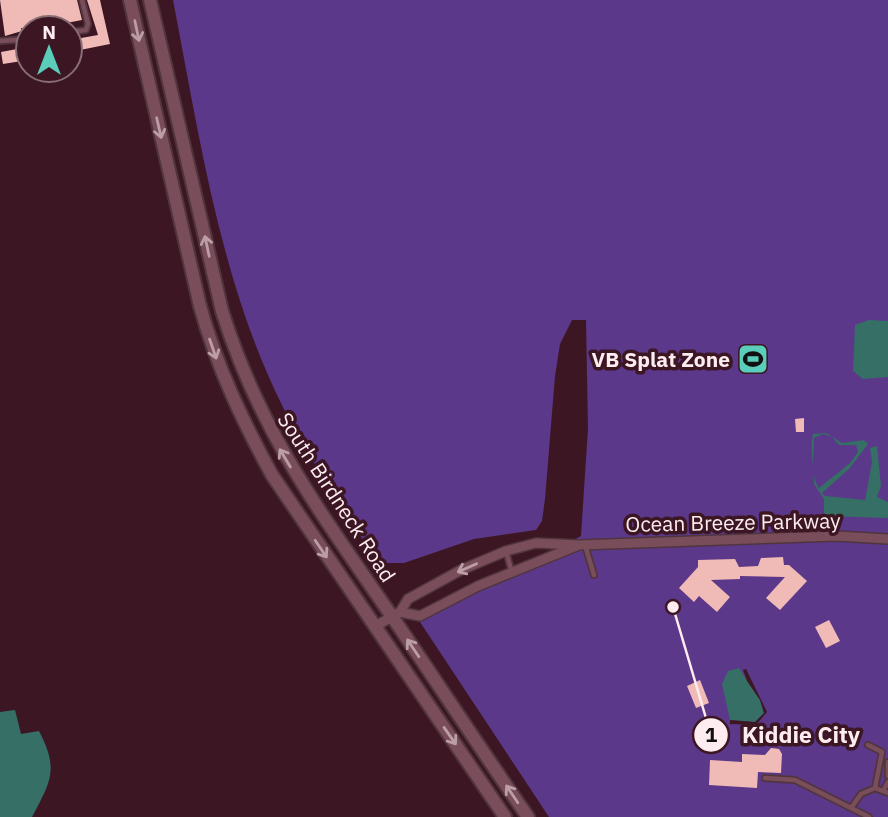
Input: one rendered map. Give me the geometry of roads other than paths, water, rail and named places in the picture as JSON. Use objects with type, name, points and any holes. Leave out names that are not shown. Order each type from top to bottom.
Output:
[{"type":"main road","name":"South Birdneck Road","points":[[130,0],[200,306],[225,381],[271,475],[505,817]]},
{"type":"main road","name":"South Birdneck Road","points":[[150,0],[222,311],[248,386],[301,484],[396,614],[528,817]]},
{"type":"street","name":"Ocean Breeze Parkway","points":[[374,627],[396,614],[408,599],[461,570],[506,551],[536,543],[582,545],[806,536],[888,539]]},
{"type":"street","name":"Ocean Breeze Parkway","points":[[396,614],[420,616],[478,586],[582,545]]},
{"type":"lane","points":[[82,0],[88,24],[84,30]]},
{"type":"lane","points":[[582,545],[594,575]]},
{"type":"lane","points":[[506,551],[513,574]]},
{"type":"lane","points":[[868,745],[882,752],[875,788]]},
{"type":"lane","points":[[888,762],[888,776]]},
{"type":"lane","points":[[765,778],[795,780],[869,817]]},
{"type":"lane","points":[[851,808],[861,794],[875,788],[885,792],[888,782]]},
{"type":"place","name":"VB Splat Zone","points":[[753,359]]},
{"type":"place","name":"Kiddie City","points":[[673,607]]}]
